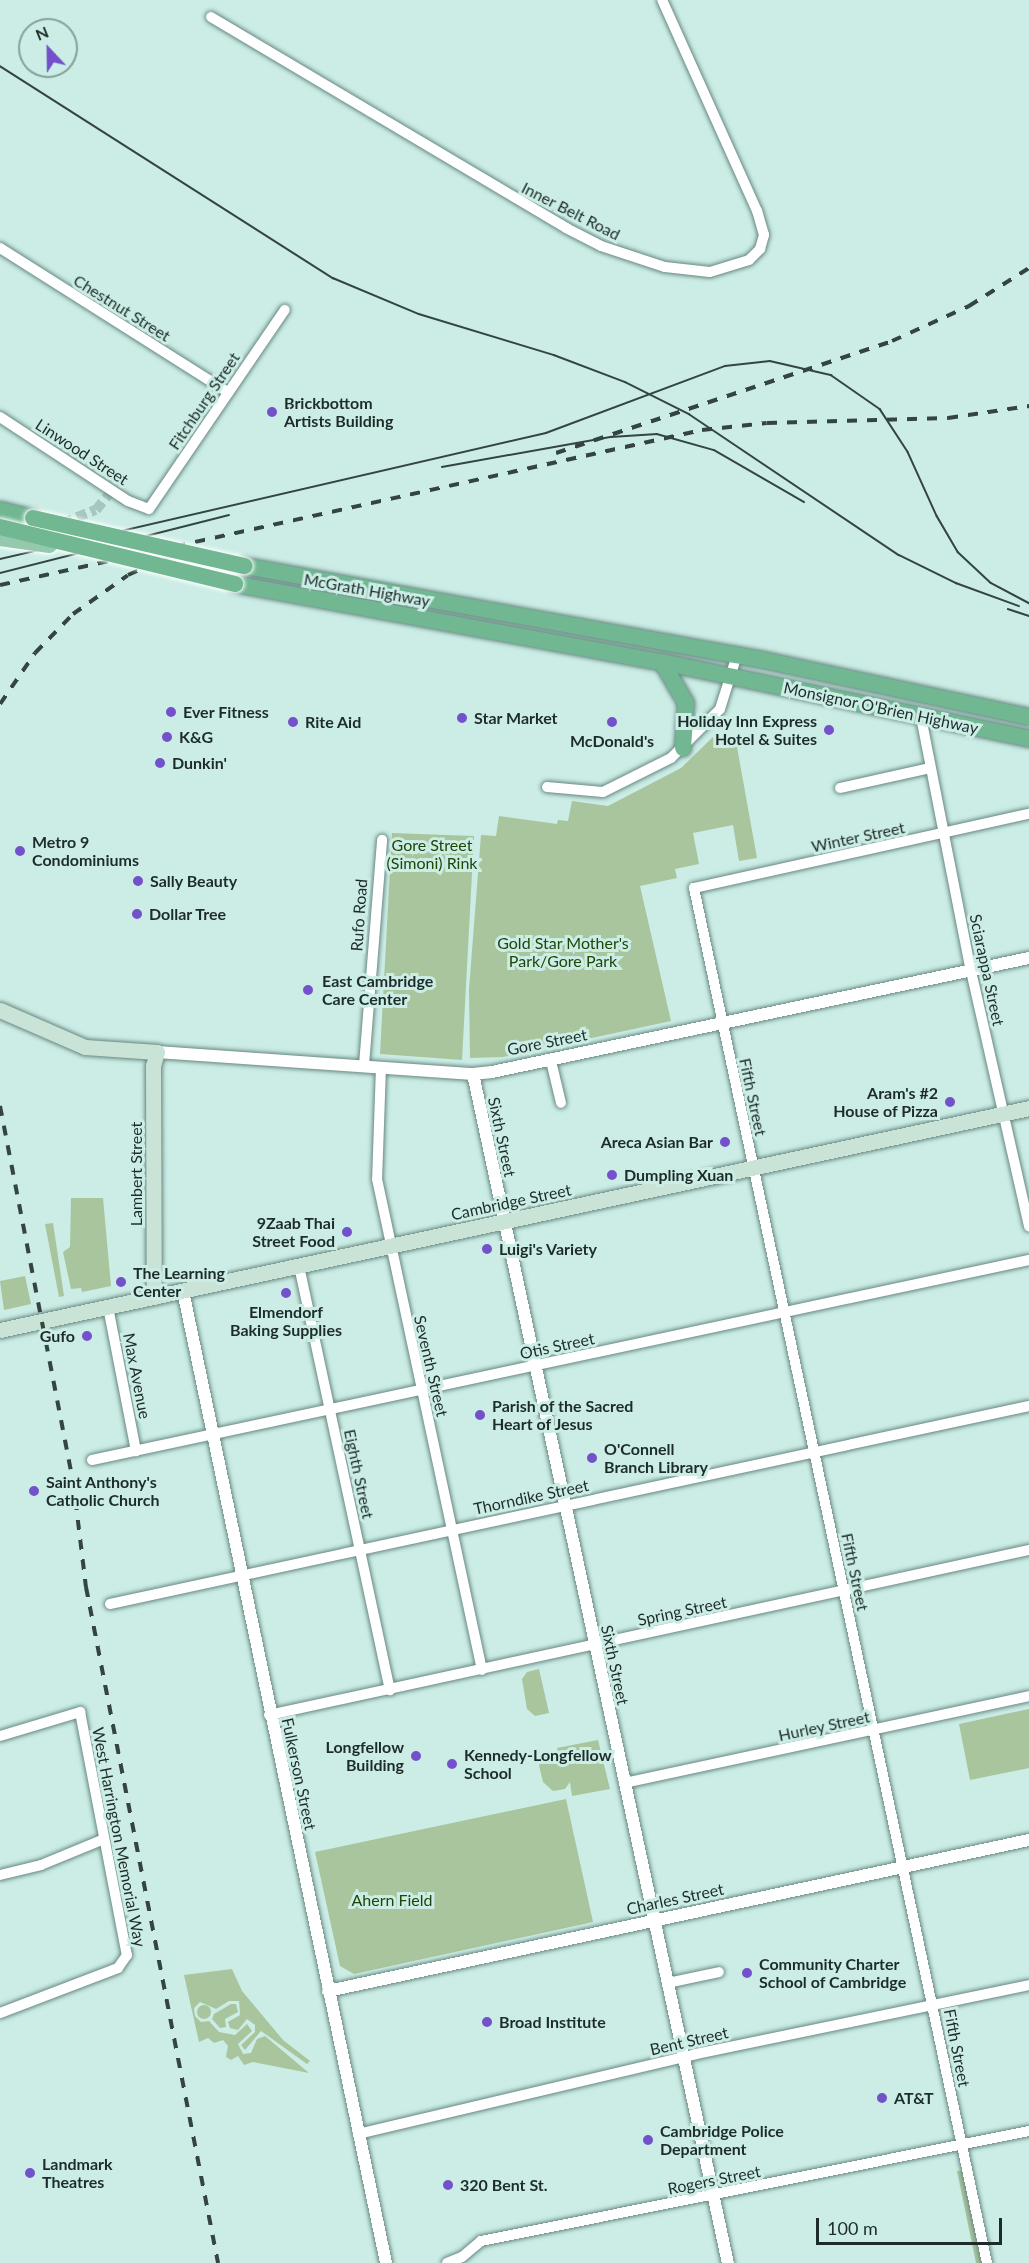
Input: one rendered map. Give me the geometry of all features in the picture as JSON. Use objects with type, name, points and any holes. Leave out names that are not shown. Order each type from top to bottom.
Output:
[{"type":"highway","name":"McGrath Highway","points":[[0,510],[343,587],[737,655]]},
{"type":"highway","name":"McGrath Highway","points":[[0,527],[80,549],[235,585],[732,676]]},
{"type":"highway","name":"Monsignor O'Brien Highway","points":[[737,655],[1029,717]]},
{"type":"highway","points":[[662,662],[686,703],[683,748]]},
{"type":"highway","name":"Monsignor O'Brien Highway","points":[[732,676],[1029,739]]},
{"type":"main road","name":"McGrath Highway","points":[[0,538],[80,549]]},
{"type":"main road","name":"Gore Street","points":[[0,1010],[84,1047],[157,1052]]},
{"type":"main road","name":"Lambert Street","points":[[154,1297],[153,1066],[157,1052]]},
{"type":"main road","name":"Cambridge Street","points":[[0,1330],[1029,1108]]},
{"type":"street","name":"Inner Belt Road","points":[[211,17],[566,228],[654,263],[710,272],[749,260],[760,249],[764,235],[757,211],[662,0]]},
{"type":"street","name":"Chestnut Street","points":[[0,248],[228,392]]},
{"type":"street","name":"Fitchburg Street","points":[[149,509],[285,310]]},
{"type":"street","name":"Linwood Street","points":[[0,417],[128,501],[149,509]]},
{"type":"street","points":[[547,787],[603,792],[661,764],[683,748],[720,709],[737,655]]},
{"type":"street","name":"Sciarappa Street","points":[[921,717],[971,971],[1029,1227]]},
{"type":"street","points":[[840,788],[930,768]]},
{"type":"street","name":"Winter Street","points":[[694,888],[1029,814]]},
{"type":"street","name":"Rufo Road","points":[[364,1065],[382,840]]},
{"type":"street","name":"Fifth Street","points":[[694,888],[987,2263]]},
{"type":"street","name":"Gore Street","points":[[157,1052],[473,1074],[551,1061],[1029,958]]},
{"type":"street","points":[[551,1061],[561,1102]]},
{"type":"street","name":"Seventh Street","points":[[381,1066],[376,1179],[482,1670]]},
{"type":"street","name":"Sixth Street","points":[[473,1074],[728,2263]]},
{"type":"street","name":"Otis Street","points":[[92,1460],[1029,1260]]},
{"type":"street","name":"Eighth Street","points":[[299,1266],[390,1690]]},
{"type":"street","name":"Fulkerson Street","points":[[183,1291],[386,2263]]},
{"type":"street","name":"Max Avenue","points":[[108,1307],[136,1451]]},
{"type":"street","name":"Thorndike Street","points":[[110,1604],[1029,1406]]},
{"type":"street","name":"Spring Street","points":[[270,1715],[1029,1550]]},
{"type":"street","name":"Hurley Street","points":[[624,1783],[875,1731],[1029,1696]]},
{"type":"street","name":"West Harrington Memorial Way","points":[[0,1736],[81,1713],[104,1839],[127,1946],[122,1965],[0,2013]]},
{"type":"street","points":[[0,1875],[41,1865],[104,1839]]},
{"type":"street","name":"Charles Street","points":[[328,1991],[1029,1840]]},
{"type":"street","points":[[667,1983],[719,1972]]},
{"type":"street","name":"Bent Street","points":[[358,2134],[683,2058],[1029,1985]]},
{"type":"street","name":"Rogers Street","points":[[447,2263],[462,2257],[480,2241],[1029,2131]]},
{"type":"green space","name":"Gold Star Mother's Park/Gore Park","points":[[713,737],[737,747],[757,858],[739,861],[733,825],[693,833],[699,864],[675,869],[677,878],[640,886],[671,1021],[503,1057],[470,1058],[469,989],[481,835],[496,836],[499,816],[557,824],[558,820],[568,821],[572,801],[608,806],[681,768]]},
{"type":"green space","name":"Gore Street (Simoni) Rink","points":[[392,833],[474,836],[462,1060],[380,1054]]},
{"type":"green space","points":[[71,1198],[103,1198],[111,1286],[82,1292],[81,1288],[71,1289],[63,1252],[70,1247]]},
{"type":"green space","points":[[53,1223],[64,1296],[59,1297],[45,1224]]},
{"type":"green space","points":[[25,1276],[31,1304],[4,1310],[0,1281]]},
{"type":"green space","points":[[539,1669],[549,1713],[535,1716],[527,1709],[522,1679],[527,1672]]},
{"type":"green space","points":[[1029,1709],[1029,1768],[970,1780],[959,1724]]},
{"type":"green space","points":[[598,1740],[610,1789],[572,1796],[570,1782],[565,1789],[553,1791],[543,1782],[539,1765],[546,1755],[558,1753],[557,1748]]},
{"type":"green space","name":"Ahern Field","points":[[566,1799],[593,1922],[354,1974],[340,1966],[315,1852]]},
{"type":"green space","points":[[232,1969],[242,1991],[283,2040],[310,2061],[307,2064],[261,2031],[245,2050],[241,2045],[255,2032],[255,2025],[247,2019],[238,2030],[230,2028],[228,2022],[240,2015],[239,2001],[229,2001],[216,2009],[200,2002],[194,2008],[195,2016],[201,2022],[209,2021],[219,2032],[235,2035],[247,2024],[252,2031],[238,2044],[243,2054],[251,2053],[257,2039],[265,2036],[309,2073],[253,2062],[244,2065],[238,2056],[231,2060],[226,2057],[228,2046],[223,2040],[214,2043],[208,2038],[199,2042],[184,1975]]},
{"type":"green space","points":[[231,2004],[236,2004],[238,2012],[225,2019],[226,2027],[220,2028],[212,2019],[214,2014]]},
{"type":"green space","points":[[204,2005],[209,2007],[211,2012],[209,2017],[204,2019],[199,2017],[197,2012],[199,2007]]},
{"type":"green space","points":[[957,2171],[962,2171],[982,2263],[976,2263]]},
{"type":"tunnel","points":[[63,523],[96,510],[112,490]]},
{"type":"tram line","points":[[0,66],[333,278],[419,314],[554,355],[625,382],[689,414],[899,555],[956,583],[1019,606]]},
{"type":"tram line","points":[[0,559],[546,433],[725,366],[770,361],[831,375],[880,409],[908,452],[937,516],[958,552],[991,583],[1029,603]]},
{"type":"tram line","points":[[442,467],[611,437],[657,434],[714,450],[804,502]]},
{"type":"tram line","points":[[0,573],[229,515]]},
{"type":"tram line","points":[[1008,609],[1029,616]]},
{"type":"railway","points":[[556,453],[892,341],[969,306],[1029,268]]},
{"type":"railway","points":[[0,585],[702,430],[767,423],[948,418],[1029,406]]},
{"type":"railway","points":[[0,704],[35,653],[73,614],[128,575],[180,552]]},
{"type":"railway","points":[[0,1106],[73,1480],[86,1587],[218,2263]]},
{"type":"place","name":"Brickbottom Artists Building","points":[[272,412]]},
{"type":"place","name":"Ever Fitness","points":[[171,712]]},
{"type":"place","name":"Star Market","points":[[462,718]]},
{"type":"place","name":"Rite Aid","points":[[293,722]]},
{"type":"place","name":"McDonald's","points":[[612,722]]},
{"type":"place","name":"Holiday Inn Express Hotel & Suites","points":[[829,730]]},
{"type":"place","name":"K&G","points":[[167,737]]},
{"type":"place","name":"Dunkin'","points":[[160,763]]},
{"type":"place","name":"Metro 9 Condominiums","points":[[20,851]]},
{"type":"place","name":"Sally Beauty","points":[[138,881]]},
{"type":"place","name":"Dollar Tree","points":[[137,914]]},
{"type":"place","name":"East Cambridge Care Center","points":[[308,990]]},
{"type":"place","name":"Aram's #2 House of Pizza","points":[[950,1102]]},
{"type":"place","name":"Areca Asian Bar","points":[[725,1142]]},
{"type":"place","name":"Dumpling Xuan","points":[[612,1175]]},
{"type":"place","name":"9Zaab Thai Street Food","points":[[347,1232]]},
{"type":"place","name":"Luigi's Variety","points":[[487,1249]]},
{"type":"place","name":"The Learning Center","points":[[121,1282]]},
{"type":"place","name":"Elmendorf Baking Supplies","points":[[286,1293]]},
{"type":"place","name":"Gufo","points":[[87,1336]]},
{"type":"place","name":"Parish of the Sacred Heart of Jesus","points":[[480,1415]]},
{"type":"place","name":"O'Connell Branch Library","points":[[592,1458]]},
{"type":"place","name":"Saint Anthony's Catholic Church","points":[[34,1491]]},
{"type":"place","name":"Longfellow Building","points":[[416,1756]]},
{"type":"place","name":"Kennedy-Longfellow School","points":[[452,1764]]},
{"type":"place","name":"Community Charter School of Cambridge","points":[[747,1973]]},
{"type":"place","name":"Broad Institute","points":[[487,2022]]},
{"type":"place","name":"AT&T","points":[[882,2098]]},
{"type":"place","name":"Cambridge Police Department","points":[[648,2140]]},
{"type":"place","name":"Landmark Theatres","points":[[30,2173]]},
{"type":"place","name":"320 Bent St.","points":[[448,2185]]}]
